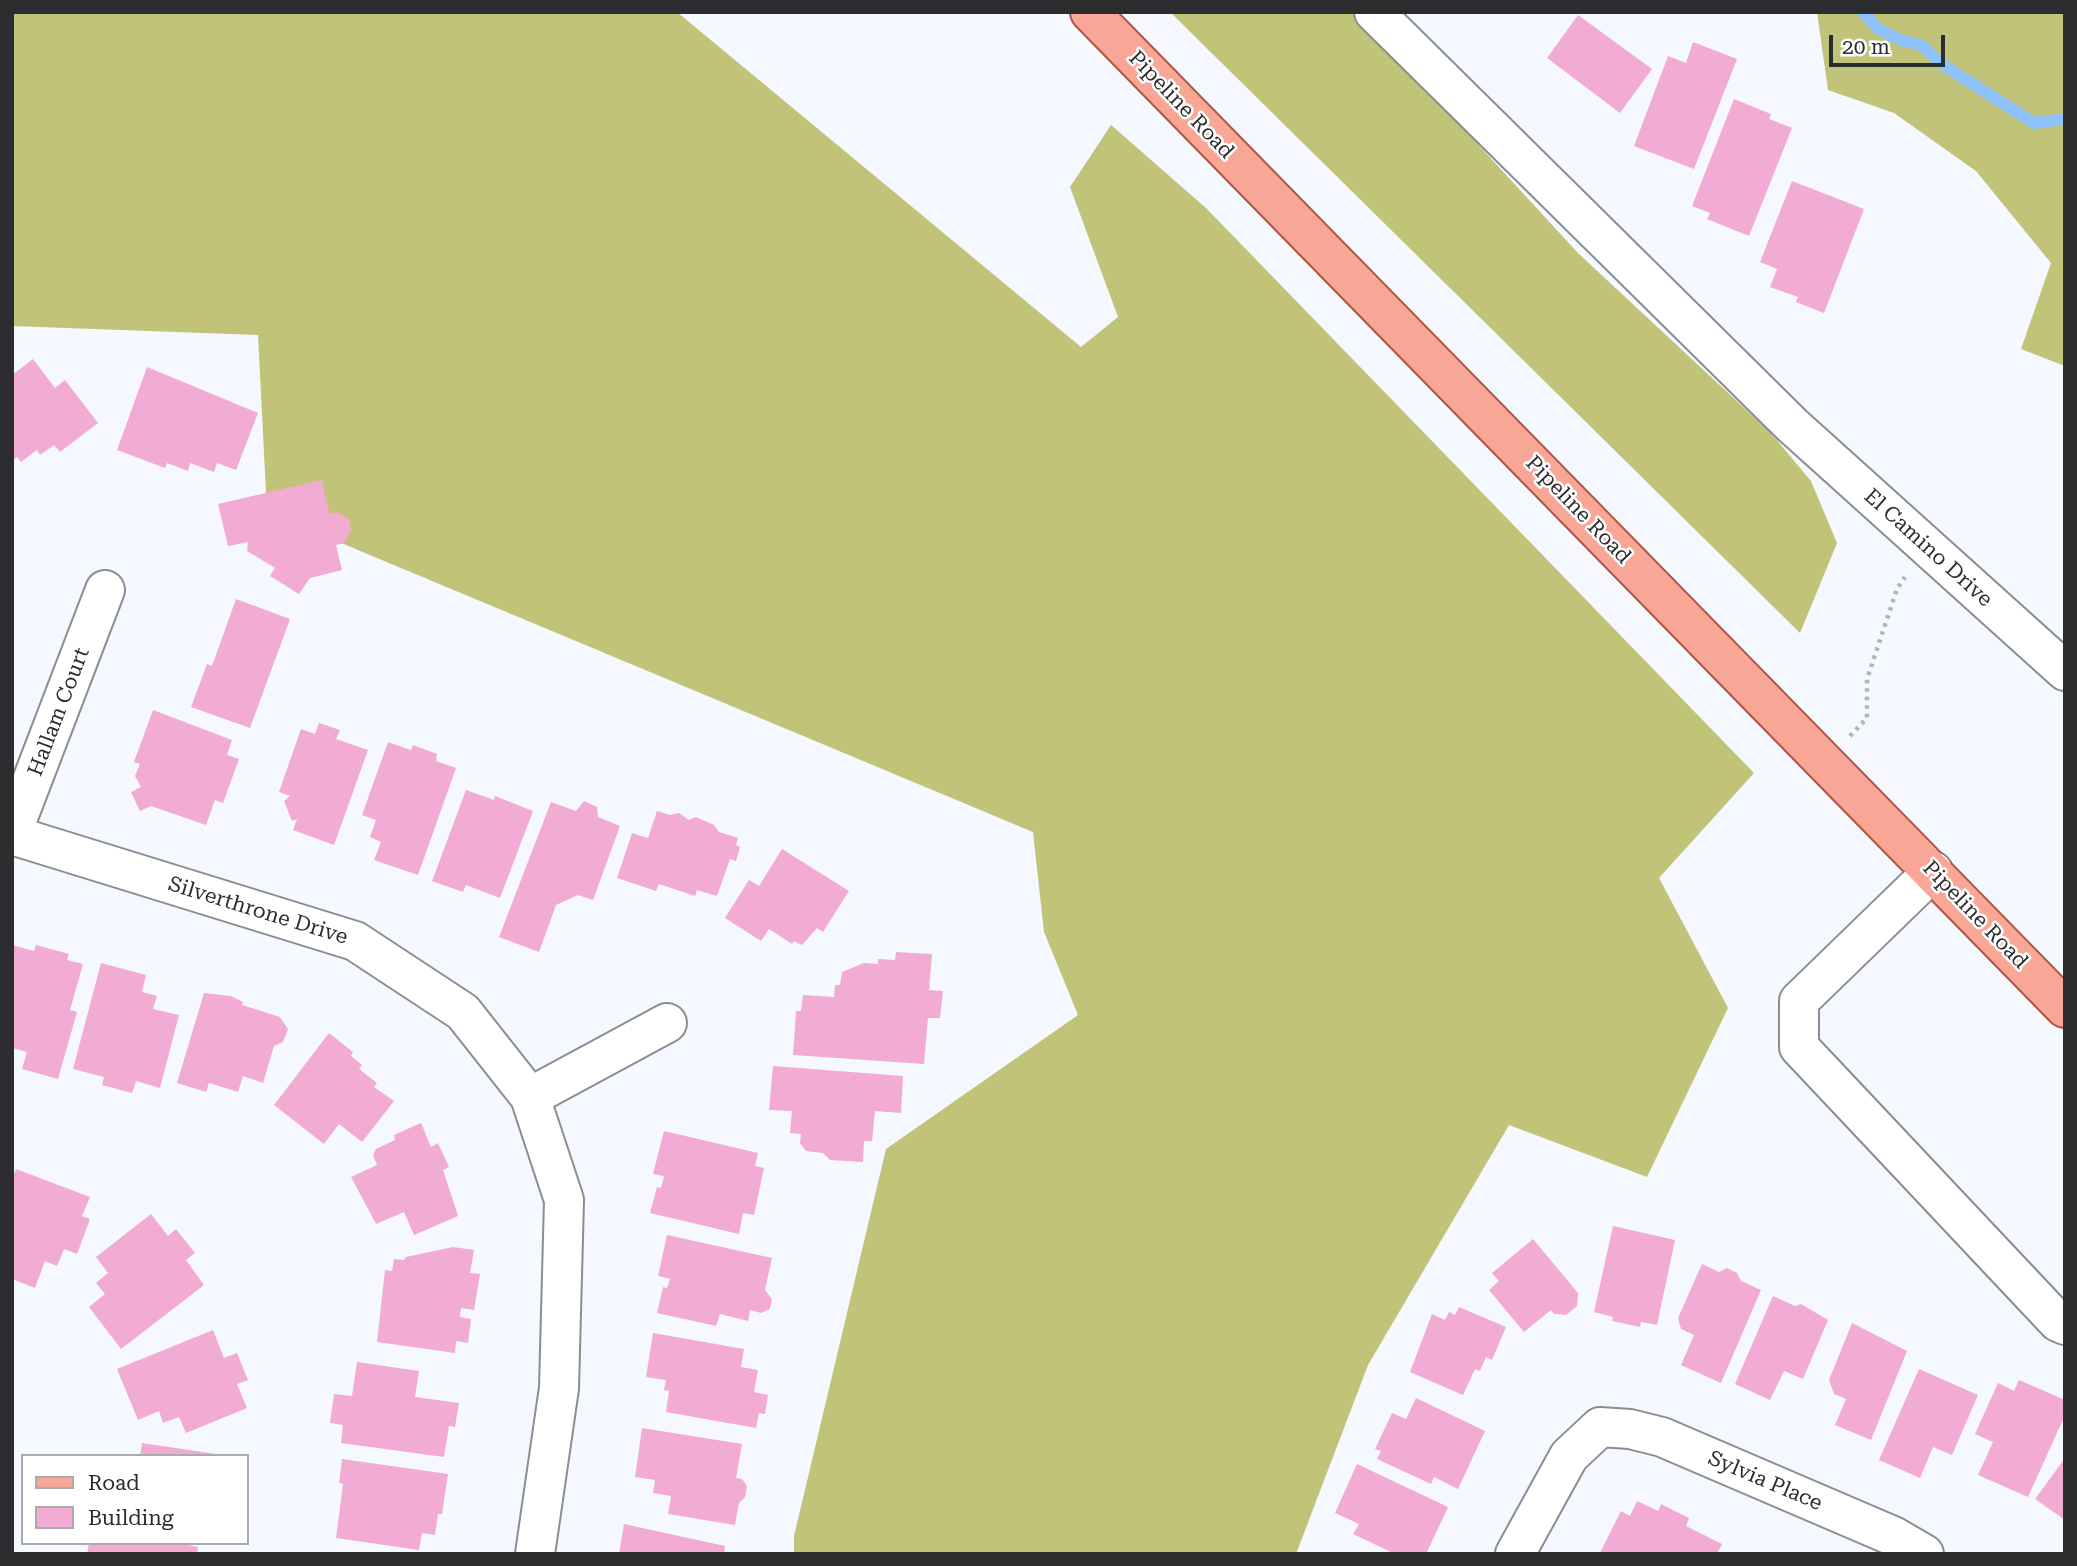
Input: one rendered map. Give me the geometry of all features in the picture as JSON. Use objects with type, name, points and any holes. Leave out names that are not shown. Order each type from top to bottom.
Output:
[{"type":"main road","name":"Pipeline Road","points":[[1090,12],[1933,870],[2065,1008]]},
{"type":"street","name":"El Camino Drive","points":[[1374,12],[1791,425],[2065,671]]},
{"type":"street","name":"Hallam Court","points":[[12,834],[105,590]]},
{"type":"street","name":"Silverthrone Drive","points":[[12,834],[355,941],[463,1012],[530,1097],[564,1200],[559,1388],[536,1554]]},
{"type":"street","points":[[1933,870],[1798,1001],[1799,1047],[2059,1322],[2065,1325]]},
{"type":"street","points":[[530,1097],[667,1023]]},
{"type":"street","name":"Sylvia Place","points":[[1515,1554],[1569,1456],[1600,1427],[1630,1429],[1662,1437],[1893,1536],[1924,1554]]},
{"type":"path","points":[[1826,762],[1867,718],[1867,679],[1897,589],[1906,576]]},
{"type":"green space","points":[[12,12],[677,12],[1081,347],[1118,317],[1070,187],[1111,125],[1206,208],[1754,773],[1659,878],[1728,1008],[1647,1177],[1509,1125],[1368,1365],[1296,1554],[794,1554],[794,1536],[886,1149],[1078,1015],[1044,932],[1033,832],[267,512],[258,335],[12,326]]},
{"type":"green space","points":[[1170,12],[1356,12],[1578,253],[1770,432],[1811,481],[1837,543],[1800,633]]},
{"type":"green space","points":[[1817,12],[2065,12],[2065,366],[2021,349],[2051,263],[1976,171],[1894,113],[1828,90]]},
{"type":"building","points":[[1578,15],[1652,69],[1620,113],[1547,58]]},
{"type":"building","points":[[1693,42],[1737,59],[1694,169],[1634,146],[1668,56],[1686,63]]},
{"type":"building","points":[[1734,99],[1771,114],[1769,119],[1792,128],[1749,236],[1707,219],[1710,213],[1692,206]]},
{"type":"building","points":[[1792,181],[1864,209],[1824,313],[1796,302],[1798,297],[1770,287],[1777,269],[1760,262]]},
{"type":"building","points":[[33,359],[55,388],[65,380],[98,423],[60,452],[54,445],[40,455],[37,450],[21,462],[17,457],[12,461],[12,375]]},
{"type":"building","points":[[147,367],[258,413],[236,470],[217,463],[214,472],[190,463],[188,471],[167,463],[165,468],[117,450]]},
{"type":"building","points":[[322,480],[329,514],[337,512],[349,519],[351,531],[344,543],[336,545],[342,570],[310,578],[299,594],[270,576],[275,568],[247,551],[248,542],[228,546],[218,504]]},
{"type":"building","points":[[236,599],[290,619],[250,728],[191,707],[207,664],[212,666]]},
{"type":"building","points":[[153,710],[232,740],[227,755],[239,759],[223,803],[215,800],[206,825],[151,806],[140,811],[131,792],[141,787],[135,776],[140,764],[134,762]]},
{"type":"building","points":[[319,723],[340,730],[336,739],[368,750],[334,845],[293,830],[297,819],[292,821],[284,801],[290,796],[279,792],[301,729],[315,734]]},
{"type":"building","points":[[388,742],[411,750],[413,745],[437,754],[436,761],[456,768],[418,875],[374,860],[381,842],[370,837],[376,820],[362,815]]},
{"type":"building","points":[[466,790],[494,800],[495,796],[533,811],[500,898],[466,885],[463,892],[432,881]]},
{"type":"building","points":[[584,801],[597,807],[598,817],[620,826],[593,900],[578,895],[556,905],[539,952],[499,937],[551,802],[576,811]]},
{"type":"building","points":[[657,811],[670,815],[679,813],[689,820],[696,817],[714,825],[719,832],[738,838],[736,845],[740,847],[736,861],[730,859],[717,896],[697,890],[695,896],[659,884],[656,891],[617,878],[632,833],[648,838]]},
{"type":"building","points":[[782,849],[849,891],[823,932],[817,928],[802,945],[794,941],[792,944],[769,929],[761,941],[725,918],[749,880],[759,886]]},
{"type":"building","points":[[12,945],[34,951],[36,945],[69,954],[67,960],[83,964],[70,1010],[77,1012],[58,1079],[22,1069],[27,1052],[12,1048]]},
{"type":"building","points":[[896,952],[932,954],[929,990],[943,991],[940,1018],[928,1018],[924,1064],[793,1055],[796,1011],[801,1011],[803,995],[834,997],[835,985],[840,985],[842,972],[864,963],[878,964],[878,959],[895,960]]},
{"type":"building","points":[[101,963],[146,975],[142,992],[157,996],[153,1009],[179,1015],[160,1088],[136,1081],[132,1093],[102,1085],[104,1077],[73,1069]]},
{"type":"building","points":[[204,993],[231,996],[243,1002],[242,1005],[280,1017],[288,1029],[283,1042],[274,1046],[263,1083],[243,1076],[238,1092],[209,1083],[206,1092],[177,1083]]},
{"type":"building","points":[[329,1033],[353,1052],[351,1056],[362,1065],[359,1069],[377,1083],[374,1087],[394,1101],[362,1142],[339,1124],[324,1144],[274,1105]]},
{"type":"building","points":[[773,1066],[903,1076],[901,1113],[875,1111],[872,1141],[864,1141],[863,1162],[830,1160],[823,1153],[806,1151],[800,1143],[801,1134],[790,1133],[792,1111],[769,1110]]},
{"type":"building","points":[[421,1123],[431,1147],[438,1143],[449,1167],[443,1170],[458,1216],[414,1235],[404,1212],[376,1224],[351,1177],[377,1165],[373,1155],[376,1149],[395,1140],[394,1135]]},
{"type":"building","points":[[664,1131],[758,1153],[755,1166],[764,1168],[754,1215],[743,1213],[739,1234],[650,1213],[657,1187],[661,1188],[664,1176],[653,1174]]},
{"type":"building","points":[[16,1169],[90,1197],[82,1216],[90,1219],[77,1254],[64,1249],[57,1266],[45,1261],[35,1288],[12,1279],[12,1179]]},
{"type":"building","points":[[151,1214],[168,1236],[176,1229],[195,1253],[186,1260],[204,1285],[121,1349],[89,1307],[105,1294],[96,1283],[108,1273],[96,1257]]},
{"type":"building","points":[[1613,1226],[1675,1240],[1657,1325],[1641,1322],[1640,1327],[1612,1321],[1613,1317],[1594,1312]]},
{"type":"building","points":[[667,1235],[772,1258],[765,1290],[772,1299],[770,1309],[761,1313],[750,1310],[748,1321],[720,1314],[716,1326],[657,1313],[663,1287],[667,1288],[670,1279],[658,1276]]},
{"type":"building","points":[[1533,1239],[1578,1293],[1577,1306],[1566,1315],[1554,1314],[1551,1310],[1524,1332],[1489,1290],[1499,1281],[1492,1273]]},
{"type":"building","points":[[453,1247],[474,1250],[470,1273],[480,1274],[474,1310],[461,1308],[460,1317],[471,1319],[468,1343],[456,1341],[455,1353],[377,1342],[385,1270],[392,1271],[394,1259],[404,1260],[406,1257]]},
{"type":"building","points":[[1702,1264],[1719,1272],[1727,1268],[1737,1273],[1741,1281],[1761,1290],[1721,1383],[1681,1365],[1694,1335],[1681,1329],[1678,1318]]},
{"type":"building","points":[[1773,1296],[1795,1306],[1801,1304],[1828,1320],[1803,1379],[1784,1371],[1770,1400],[1735,1384]]},
{"type":"building","points":[[1459,1307],[1506,1327],[1492,1360],[1486,1357],[1480,1371],[1475,1369],[1463,1395],[1410,1372],[1432,1314],[1445,1320],[1449,1312],[1455,1315]]},
{"type":"building","points":[[1852,1323],[1907,1351],[1871,1440],[1835,1425],[1846,1399],[1834,1394],[1829,1380]]},
{"type":"building","points":[[213,1330],[224,1358],[237,1353],[248,1380],[237,1384],[247,1408],[186,1433],[179,1417],[163,1423],[159,1411],[138,1420],[117,1369]]},
{"type":"building","points":[[653,1333],[744,1349],[741,1367],[758,1370],[754,1392],[768,1395],[765,1414],[759,1413],[756,1428],[666,1412],[669,1391],[664,1390],[666,1380],[646,1377]]},
{"type":"building","points":[[357,1362],[419,1371],[415,1397],[459,1403],[455,1427],[449,1426],[444,1457],[341,1443],[343,1425],[330,1423],[334,1394],[352,1396]]},
{"type":"building","points":[[1919,1369],[1978,1395],[1952,1455],[1933,1447],[1920,1478],[1879,1460]]},
{"type":"building","points":[[2019,1380],[2065,1400],[2065,1415],[2028,1497],[1978,1475],[1993,1442],[1975,1434],[1998,1383],[2014,1391]]},
{"type":"building","points":[[1416,1398],[1485,1431],[1458,1489],[1434,1477],[1431,1484],[1377,1459],[1381,1451],[1375,1449],[1392,1413],[1406,1419]]},
{"type":"building","points":[[642,1428],[742,1444],[736,1478],[742,1479],[747,1486],[745,1497],[739,1503],[735,1525],[668,1514],[671,1496],[653,1493],[655,1480],[635,1477]]},
{"type":"building","points":[[142,1443],[216,1454],[140,1454]]},
{"type":"building","points":[[2065,1458],[2065,1520],[2035,1499]]},
{"type":"building","points":[[342,1459],[448,1474],[442,1514],[438,1514],[435,1535],[422,1533],[419,1550],[336,1538],[343,1484],[339,1483]]},
{"type":"building","points":[[1357,1464],[1448,1507],[1426,1554],[1395,1554],[1353,1534],[1359,1524],[1335,1513]]},
{"type":"building","points":[[1637,1501],[1658,1511],[1661,1504],[1689,1518],[1686,1526],[1722,1544],[1717,1554],[1600,1553],[1621,1511],[1630,1516]]},
{"type":"building","points":[[624,1524],[725,1546],[724,1554],[619,1554]]},
{"type":"building","points":[[89,1545],[198,1547],[197,1554],[87,1554]]},
{"type":"waterway","points":[[1863,12],[1877,28],[1900,40],[1921,45],[1943,65],[2034,123],[2065,119]]}]
